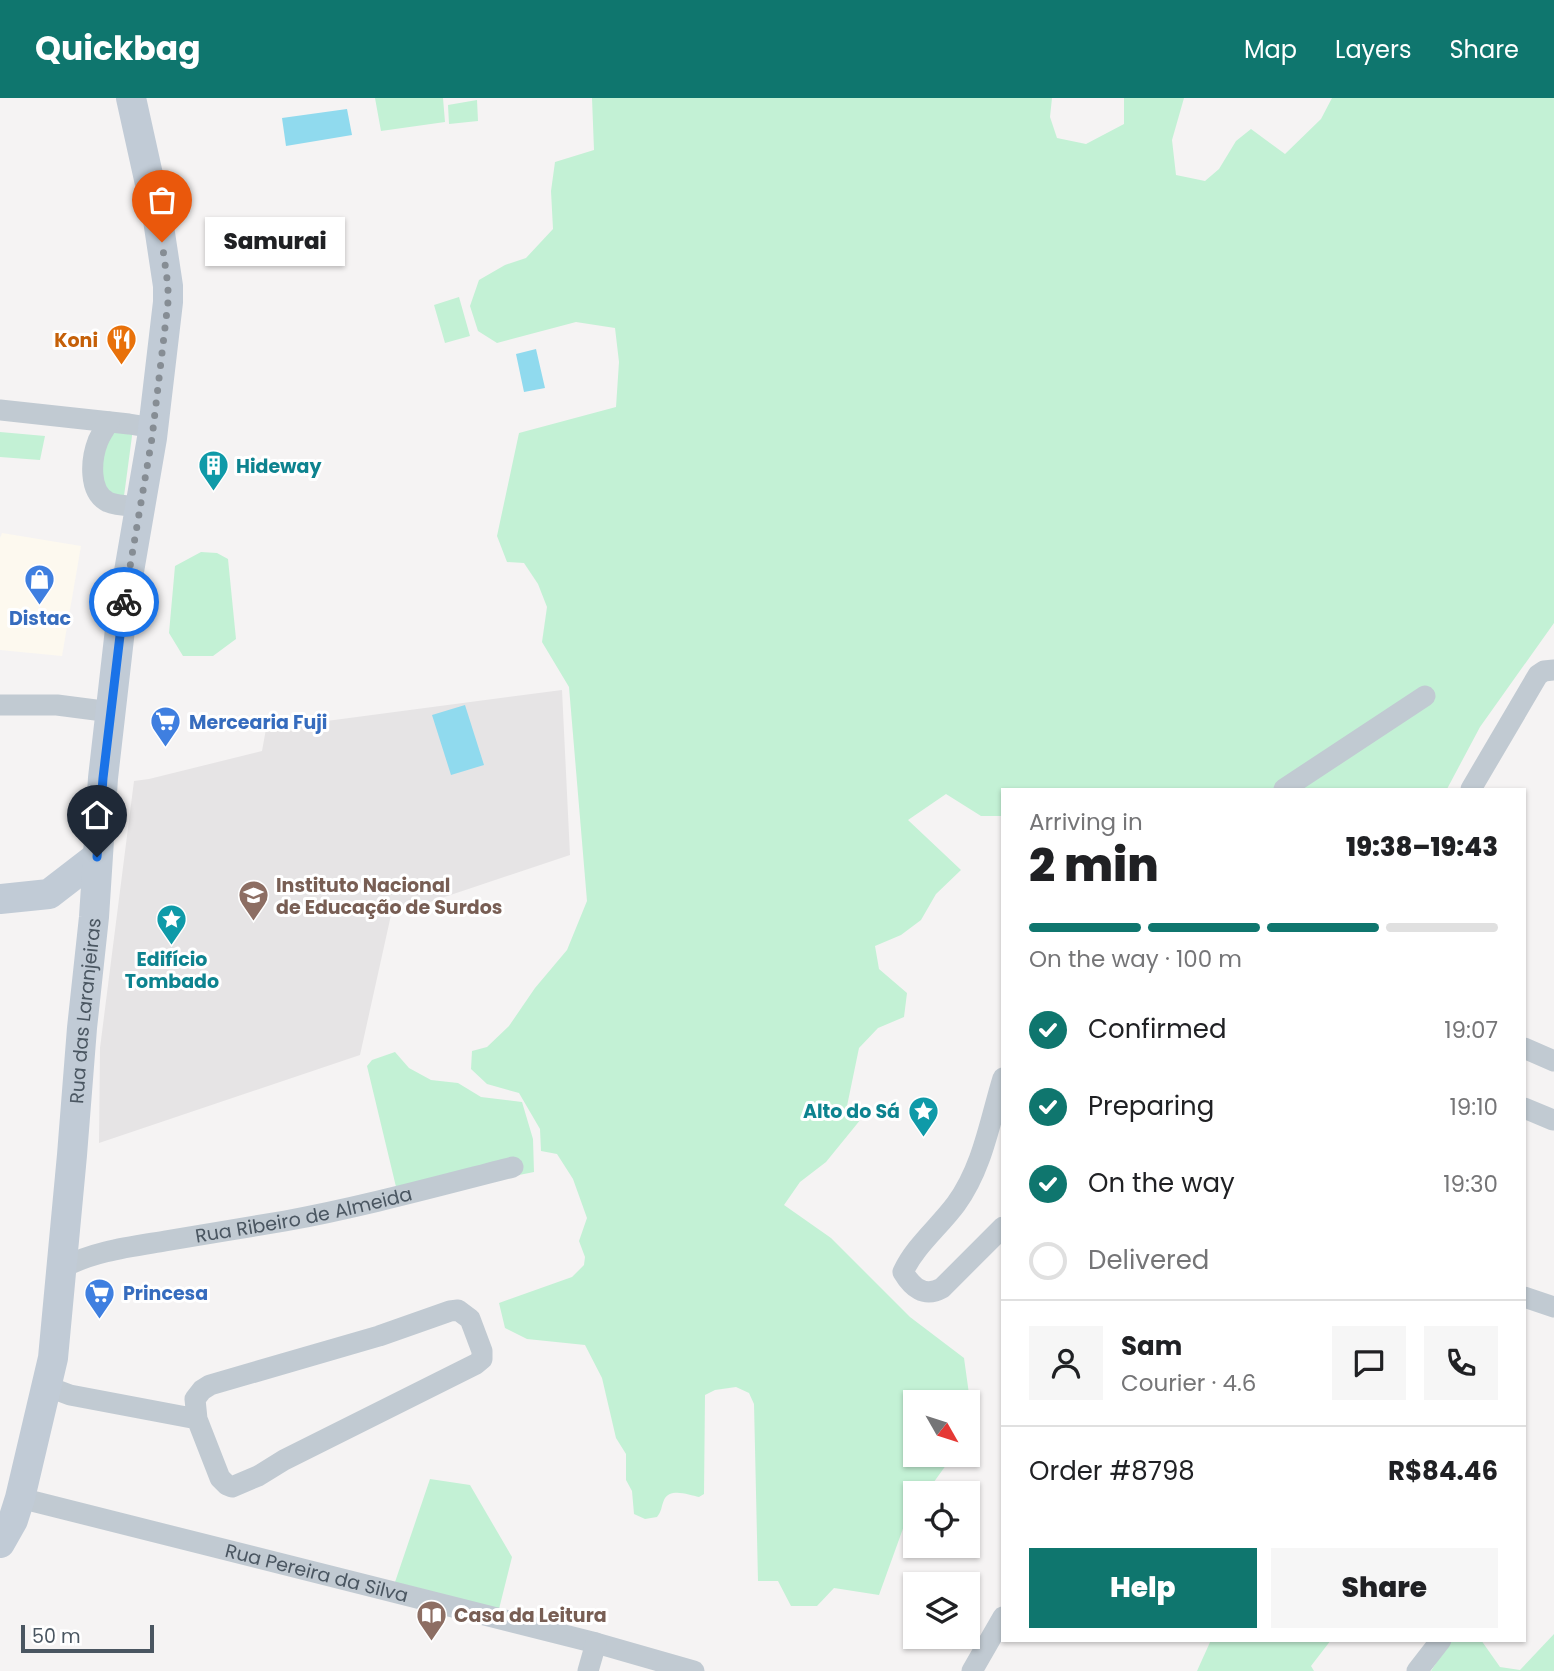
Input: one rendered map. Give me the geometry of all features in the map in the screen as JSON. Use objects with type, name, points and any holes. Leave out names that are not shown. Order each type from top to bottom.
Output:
[{"type":"main road","name":"Rua das Laranjeiras","points":[[0,1543],[13,1520],[20,1499],[53,1357],[94,916],[103,778],[122,612],[154,428],[168,302],[158,220],[131,98]]},
{"type":"main road","points":[[49,894],[97,857]]},
{"type":"main road","points":[[0,899],[49,894],[75,901],[94,916]]},
{"type":"street","points":[[0,410],[154,428]]},
{"type":"street","points":[[109,422],[98,440],[94,456],[93,478],[97,492],[108,502],[141,507]]},
{"type":"street","points":[[1472,788],[1538,675],[1554,670]]},
{"type":"street","points":[[1286,788],[1425,696]]},
{"type":"street","points":[[0,705],[57,705],[111,712]]},
{"type":"street","points":[[1526,1049],[1554,1061]]},
{"type":"street","points":[[1001,1085],[979,1163],[957,1203],[908,1260],[903,1272],[909,1283],[923,1292],[936,1292],[1001,1229]]},
{"type":"street","points":[[1526,1109],[1553,1120]]},
{"type":"street","name":"Rua Ribeiro de Almeida","points":[[62,1268],[93,1254],[350,1208],[513,1167]]},
{"type":"street","points":[[65,1236],[93,1254]]},
{"type":"street","points":[[1526,1298],[1554,1307]]},
{"type":"street","points":[[458,1310],[470,1319],[482,1351],[482,1359],[476,1364],[232,1487],[220,1478],[197,1419],[195,1399],[210,1385],[379,1336],[450,1311],[458,1310]]},
{"type":"street","points":[[47,1386],[70,1395],[197,1419]]},
{"type":"street","name":"Rua Pereira da Silva","points":[[20,1499],[596,1643],[694,1671]]},
{"type":"street","points":[[972,1671],[1001,1620]]},
{"type":"street","points":[[1417,1671],[1439,1642]]},
{"type":"street","points":[[588,1671],[596,1643]]},
{"type":"shaded area","points":[[2,533],[81,546],[62,656],[0,650]]},
{"type":"shaded area","name":"Instituto Nacional de Educação de Surdos","points":[[562,690],[570,855],[391,915],[360,1055],[99,1143],[100,1048],[134,781],[262,751],[266,729]]},
{"type":"green space","points":[[375,98],[443,98],[445,122],[381,131]]},
{"type":"green space","points":[[592,98],[1052,98],[1050,117],[1057,138],[1086,144],[1124,124],[1124,98],[1184,98],[1172,140],[1176,175],[1205,181],[1219,169],[1236,141],[1251,129],[1285,154],[1321,119],[1332,98],[1554,98],[1554,623],[1480,727],[1448,788],[1001,788],[1001,816],[981,816],[946,794],[908,820],[961,870],[936,894],[921,920],[901,935],[875,946],[879,969],[907,993],[904,1017],[878,1028],[859,1048],[847,1106],[861,1119],[826,1162],[800,1182],[784,1205],[831,1238],[910,1317],[964,1358],[968,1390],[903,1390],[903,1467],[945,1467],[935,1481],[903,1481],[903,1529],[879,1595],[834,1588],[817,1606],[791,1606],[778,1581],[758,1581],[754,1404],[749,1393],[736,1387],[715,1390],[705,1395],[704,1494],[699,1497],[671,1494],[664,1500],[657,1517],[645,1519],[634,1514],[632,1491],[626,1480],[626,1454],[616,1438],[602,1378],[585,1345],[527,1339],[505,1328],[499,1303],[572,1277],[584,1265],[585,1257],[579,1241],[587,1218],[573,1179],[557,1154],[541,1151],[540,1129],[519,1093],[487,1084],[471,1069],[472,1051],[487,1047],[509,1026],[535,988],[567,950],[587,901],[569,687],[542,642],[547,607],[538,584],[524,563],[507,562],[497,536],[519,433],[616,407],[619,362],[615,328],[576,322],[497,343],[478,331],[470,306],[479,280],[505,265],[526,258],[553,229],[551,191],[555,162],[594,150]]},
{"type":"green space","points":[[477,100],[478,121],[449,124],[448,105]]},
{"type":"green space","points":[[459,297],[470,336],[445,343],[434,305]]},
{"type":"green space","points":[[114,429],[132,429],[124,496],[116,500],[101,488],[103,440]]},
{"type":"green space","points":[[0,432],[45,436],[40,460],[0,457]]},
{"type":"green space","points":[[201,552],[217,553],[228,559],[236,639],[213,656],[183,656],[169,633],[175,566]]},
{"type":"green space","points":[[395,1052],[409,1068],[431,1080],[458,1083],[481,1097],[522,1102],[533,1139],[534,1172],[519,1175],[515,1164],[397,1191],[367,1066],[372,1060]]},
{"type":"green space","points":[[430,1479],[470,1485],[512,1557],[498,1613],[393,1588]]},
{"type":"green space","points":[[1554,1634],[1554,1671],[1431,1671],[1450,1642],[1482,1642],[1500,1667],[1520,1670]]},
{"type":"green space","points":[[1210,1642],[1329,1642],[1311,1666],[1314,1671],[1197,1671]]},
{"type":"water","points":[[347,109],[352,135],[286,146],[282,118]]},
{"type":"water","points":[[536,349],[545,388],[524,392],[516,354]]},
{"type":"water","points":[[465,705],[484,765],[451,775],[432,715]]},
{"type":"way so far","points":[[124,602],[152,438],[168,302],[162,242]]},
{"type":"place","name":"Samurai","points":[[162,242]]},
{"type":"place","name":"Koni","points":[[121,367]]},
{"type":"place","name":"Hideway","points":[[213,493]]},
{"type":"place","name":"Distac","points":[[40,606]]},
{"type":"place","name":"Mercearia Fuji","points":[[166,749]]},
{"type":"place","name":"Instituto Nacional de Educação de Surdos","points":[[253,923]]},
{"type":"place","name":"Edifício Tombado","points":[[172,947]]},
{"type":"place","name":"Alto do Sá","points":[[923,1138]]},
{"type":"place","name":"Princesa","points":[[100,1320]]},
{"type":"place","name":"Casa da Leitura","points":[[431,1642]]},
{"type":"route","points":[[97,857],[103,778],[124,602]]}]
